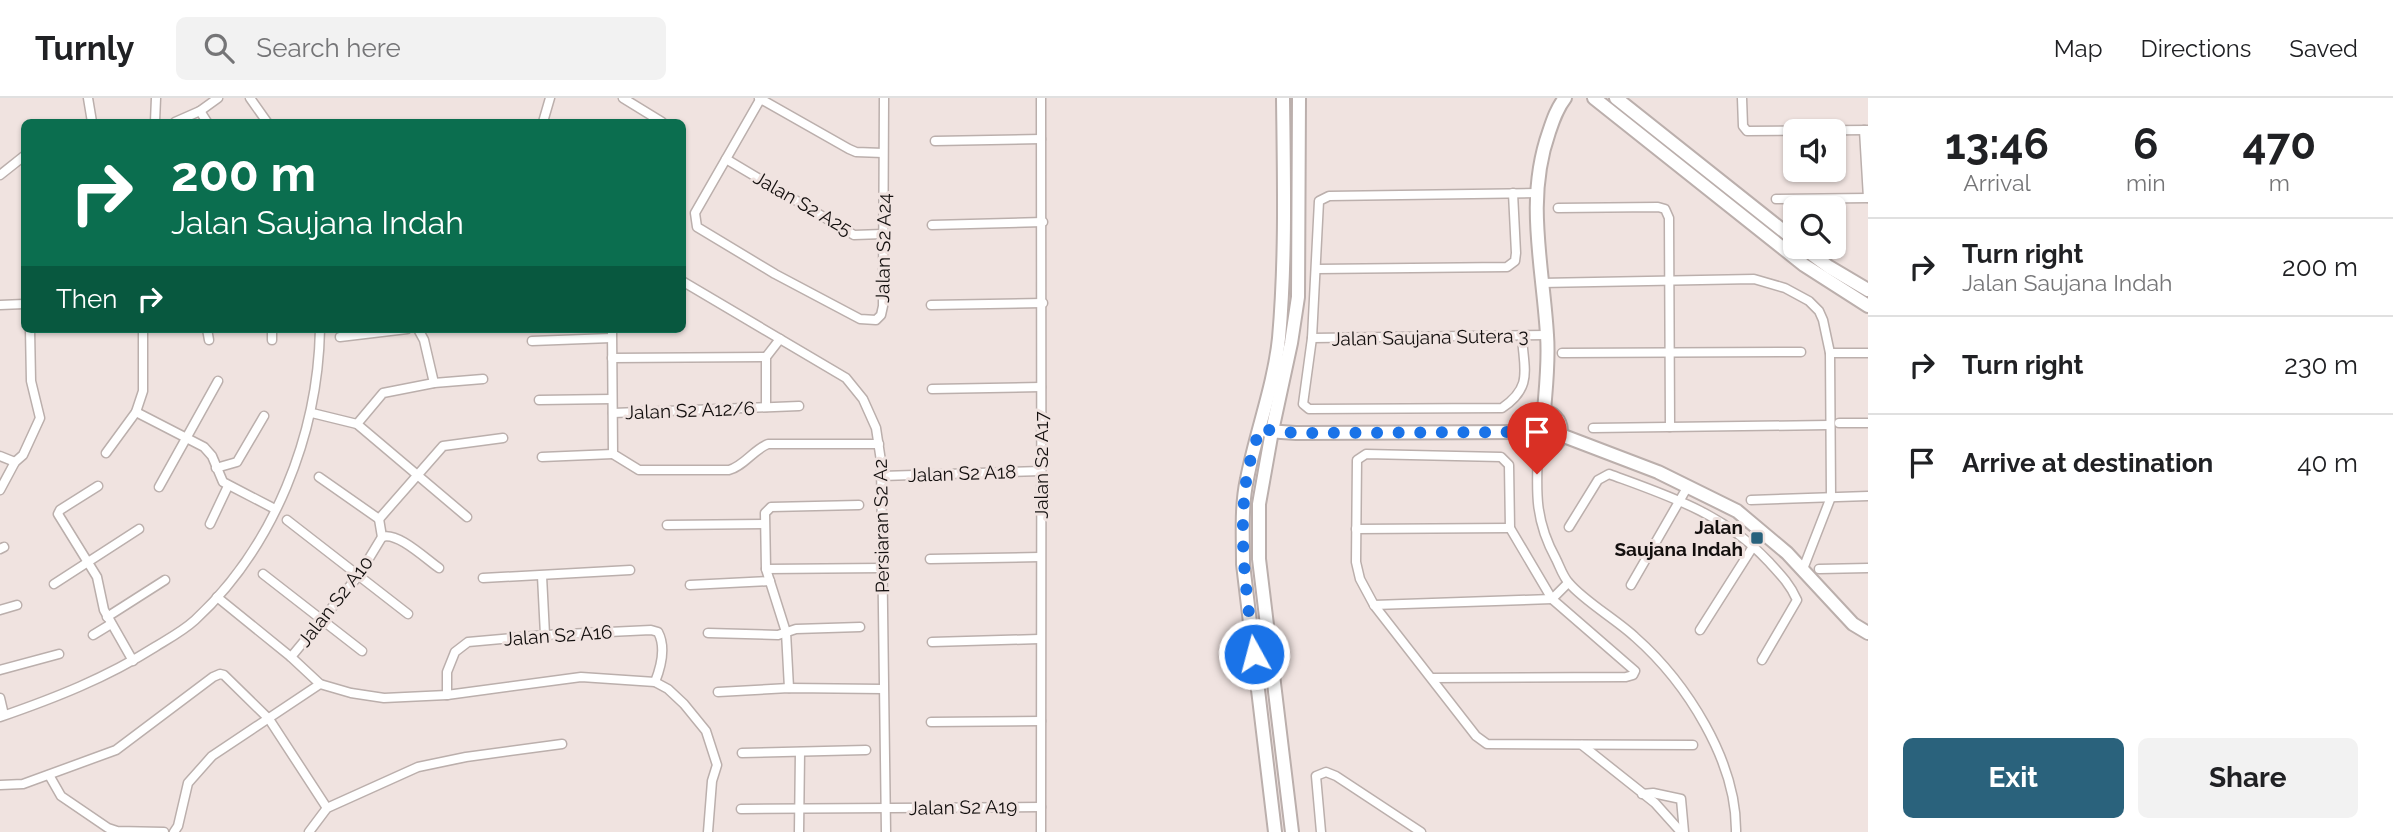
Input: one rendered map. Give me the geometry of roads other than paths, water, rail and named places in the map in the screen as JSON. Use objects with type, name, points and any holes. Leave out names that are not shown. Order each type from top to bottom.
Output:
[{"type":"street","points":[[88,98],[92,119]]},
{"type":"street","points":[[155,119],[156,98]]},
{"type":"street","points":[[182,119],[200,111],[218,98]]},
{"type":"street","points":[[250,98],[265,119]]},
{"type":"street","points":[[544,119],[551,98]]},
{"type":"street","points":[[623,98],[657,119]]},
{"type":"street","points":[[726,159],[760,98],[849,149],[883,153]]},
{"type":"street","name":"Jalan S2 A24","points":[[726,159],[695,212],[697,228],[775,274],[860,319],[876,320],[881,315],[883,306],[884,98]]},
{"type":"street","name":"Jalan S2 A17","points":[[1041,98],[1041,832]]},
{"type":"street","points":[[1283,98],[1283,257],[1279,339],[1272,377],[1259,505],[1259,559],[1292,832]]},
{"type":"street","points":[[1275,832],[1243,564],[1246,480],[1266,430],[1291,343],[1298,297],[1299,98]]},
{"type":"street","points":[[1544,411],[1548,335],[1536,231],[1536,193],[1547,139],[1565,98]]},
{"type":"street","points":[[1594,98],[1804,265],[1868,306]]},
{"type":"street","points":[[1616,98],[1783,232]]},
{"type":"street","points":[[1742,98],[1743,126],[1747,131],[1866,130],[1868,198],[1776,199]]},
{"type":"street","points":[[200,111],[206,119]]},
{"type":"street","points":[[935,141],[1041,139]]},
{"type":"street","points":[[0,175],[21,158]]},
{"type":"street","name":"Jalan S2 A25","points":[[726,159],[854,235],[883,234]]},
{"type":"street","points":[[1317,269],[1507,267],[1516,261],[1513,193]]},
{"type":"street","points":[[1522,337],[1524,384],[1515,399],[1502,408],[1309,409],[1303,404],[1312,338],[1319,201],[1329,197],[1536,193]]},
{"type":"street","points":[[1558,208],[1658,206],[1665,209],[1670,218],[1670,427]]},
{"type":"street","points":[[932,225],[1043,222]]},
{"type":"street","points":[[1818,259],[1868,290]]},
{"type":"street","points":[[1541,283],[1754,279],[1785,288],[1809,301],[1819,311],[1824,320],[1830,354],[1830,496],[1803,569]]},
{"type":"street","name":"Persiaran S2 A2","points":[[686,283],[846,378],[863,399],[876,428],[883,476],[886,832]]},
{"type":"street","points":[[931,305],[1043,303]]},
{"type":"street","points":[[0,305],[21,304]]},
{"type":"street","points":[[0,490],[15,463],[23,455],[40,418],[31,381],[30,333]]},
{"type":"street","points":[[106,453],[136,412],[142,391],[143,333]]},
{"type":"street","points":[[208,333],[209,340]]},
{"type":"street","points":[[272,333],[272,340]]},
{"type":"street","points":[[0,698],[2,716],[104,678],[182,630],[217,597],[247,559],[275,509],[302,449],[312,413],[320,333]]},
{"type":"street","points":[[340,337],[374,333]]},
{"type":"street","points":[[420,333],[434,383]]},
{"type":"street","points":[[532,341],[612,333],[613,454]]},
{"type":"street","name":"Jalan Saujana Sutera 3","points":[[1312,338],[1548,335]]},
{"type":"street","points":[[766,407],[766,357],[780,339]]},
{"type":"street","points":[[1563,354],[1801,352]]},
{"type":"street","points":[[1830,354],[1868,353]]},
{"type":"street","points":[[612,358],[766,357]]},
{"type":"street","points":[[357,424],[383,393],[434,383],[483,379]]},
{"type":"street","points":[[159,487],[218,381]]},
{"type":"street","points":[[932,389],[1041,387]]},
{"type":"street","points":[[539,400],[612,398]]},
{"type":"street","name":"Jalan S2 A12/6","points":[[613,412],[799,406]]},
{"type":"street","points":[[1544,411],[1558,419],[1561,435],[1559,441],[1550,449],[1538,451],[1524,442],[1521,432],[1527,416],[1544,411]]},
{"type":"street","points":[[136,412],[209,450],[220,478],[228,486],[275,509]]},
{"type":"street","points":[[312,413],[357,424],[467,517]]},
{"type":"street","points":[[216,468],[237,462],[264,416]]},
{"type":"street","points":[[1839,423],[1868,423]]},
{"type":"street","points":[[1592,428],[1829,425]]},
{"type":"street","points":[[1266,430],[1521,432]]},
{"type":"street","points":[[1561,435],[1688,486],[1737,511],[1803,569],[1853,624],[1868,633]]},
{"type":"street","points":[[319,477],[379,519],[446,444],[503,438]]},
{"type":"street","points":[[542,457],[613,454],[639,470],[729,470],[734,469],[758,448],[768,444],[879,444]]},
{"type":"street","points":[[1538,451],[1537,512],[1545,541],[1568,583],[1662,662],[1697,710],[1727,776],[1736,818],[1736,832]]},
{"type":"street","points":[[1431,678],[1626,677],[1633,675],[1634,669],[1552,599],[1510,528],[1509,465],[1501,457],[1366,454],[1357,460],[1356,562],[1360,579],[1374,605],[1476,736],[1487,744],[1693,745]]},
{"type":"street","points":[[0,456],[15,463]]},
{"type":"street","name":"Jalan S2 A18","points":[[883,476],[1041,471]]},
{"type":"street","points":[[1569,527],[1598,480],[1609,474],[1682,500],[1720,519],[1754,545],[1790,584],[1797,600],[1762,660]]},
{"type":"street","points":[[98,486],[60,510],[58,514],[97,577],[109,621],[133,661]]},
{"type":"street","points":[[210,524],[228,486]]},
{"type":"street","points":[[1631,585],[1688,486]]},
{"type":"street","points":[[1751,500],[1868,496]]},
{"type":"street","points":[[789,688],[786,632],[766,569],[765,513],[771,507],[859,505]]},
{"type":"street","name":"Jalan S2 A10","points":[[291,657],[359,575],[382,537],[379,519]]},
{"type":"street","points":[[287,520],[408,614]]},
{"type":"street","points":[[667,526],[764,524]]},
{"type":"street","points":[[1356,529],[1510,528]]},
{"type":"street","points":[[54,584],[139,529]]},
{"type":"street","points":[[382,537],[395,536],[439,568]]},
{"type":"street","points":[[1700,630],[1754,545]]},
{"type":"street","points":[[930,559],[1040,557]]},
{"type":"street","points":[[766,569],[883,568]]},
{"type":"street","points":[[1819,569],[1868,568]]},
{"type":"street","points":[[483,578],[630,570]]},
{"type":"street","points":[[263,574],[362,651]]},
{"type":"street","points":[[542,576],[545,635]]},
{"type":"street","points":[[93,635],[165,580]]},
{"type":"street","points":[[690,585],[769,581]]},
{"type":"street","points":[[1374,605],[1552,599],[1568,583]]},
{"type":"street","points":[[217,597],[320,684],[351,693],[384,698],[447,695],[581,677],[655,681],[684,704],[706,731],[717,765],[712,781],[708,832]]},
{"type":"street","points":[[0,610],[17,605]]},
{"type":"street","points":[[708,633],[778,635],[796,629],[860,627]]},
{"type":"street","name":"Jalan S2 A16","points":[[447,695],[447,672],[455,652],[468,642],[545,635],[650,630],[658,632],[661,639],[661,667],[655,681]]},
{"type":"street","points":[[932,642],[1040,639]]},
{"type":"street","points":[[0,670],[59,654]]},
{"type":"street","points":[[0,785],[23,784],[125,746],[220,674],[269,719],[327,808]]},
{"type":"street","points":[[174,832],[178,826],[188,783],[212,756],[320,684]]},
{"type":"street","points":[[718,692],[789,688],[883,689]]},
{"type":"street","points":[[931,722],[1041,721]]},
{"type":"street","points":[[309,832],[327,808],[418,767],[466,757],[562,744]]},
{"type":"street","points":[[1582,745],[1655,803],[1682,832]]},
{"type":"street","points":[[741,754],[866,750]]},
{"type":"street","points":[[799,832],[800,752]]},
{"type":"street","points":[[1321,832],[1315,776],[1326,772],[1421,832]]},
{"type":"street","points":[[49,775],[61,796],[108,828],[117,831],[164,832]]},
{"type":"street","points":[[1642,794],[1653,793],[1681,799],[1682,832]]},
{"type":"street","name":"Jalan S2 A19","points":[[741,809],[1041,807]]},
{"type":"place","name":"Jalan Saujana Indah","points":[[1757,538]]}]
